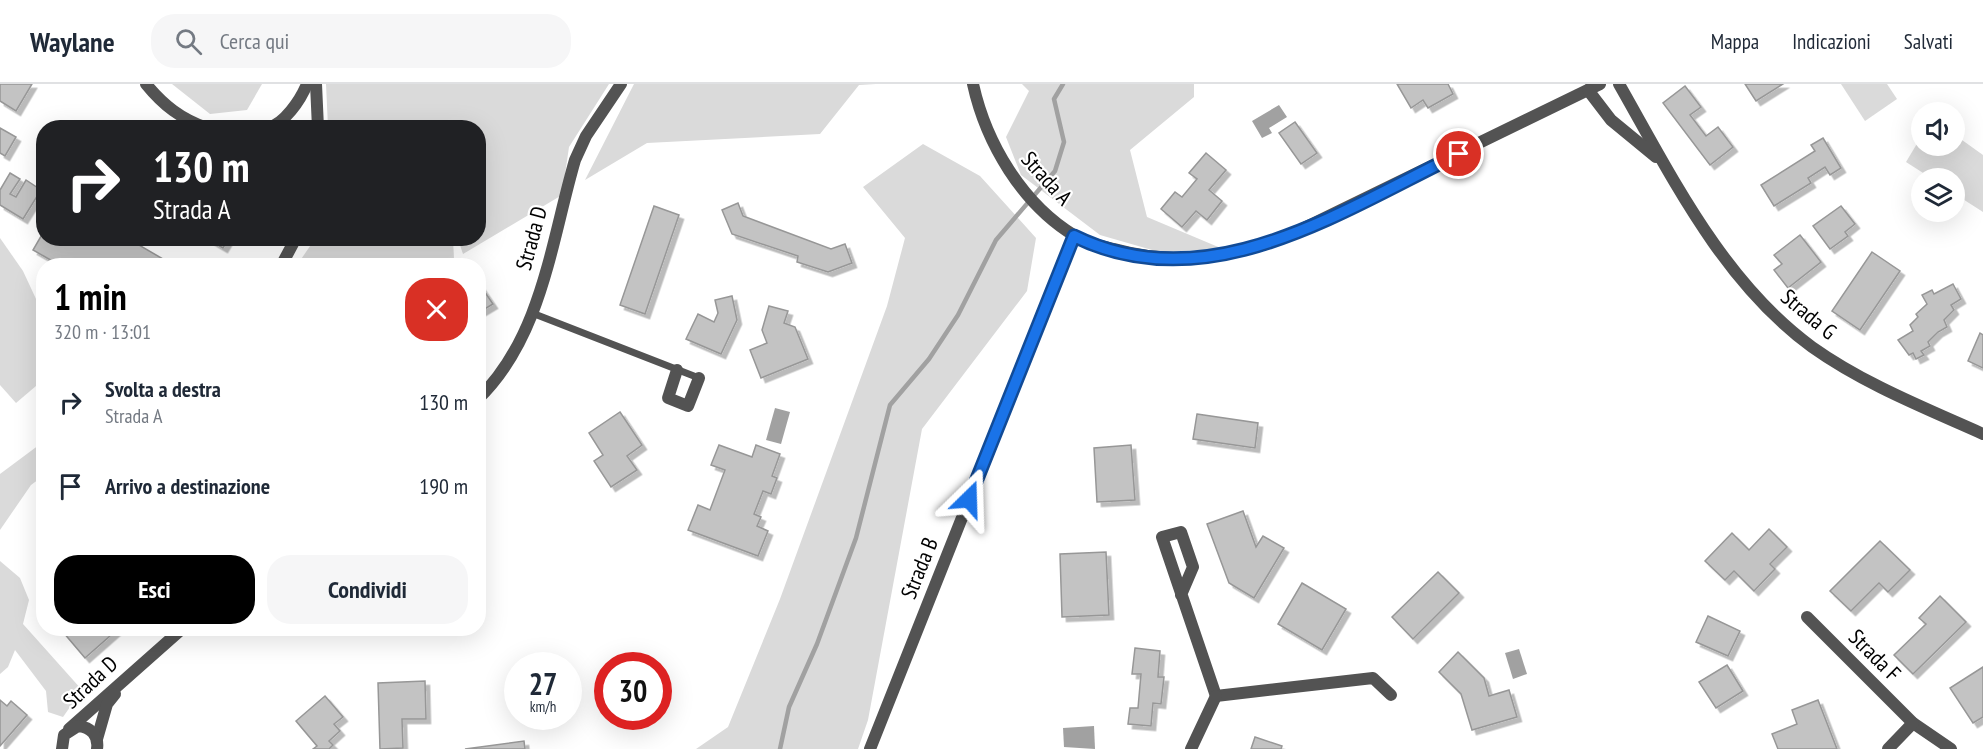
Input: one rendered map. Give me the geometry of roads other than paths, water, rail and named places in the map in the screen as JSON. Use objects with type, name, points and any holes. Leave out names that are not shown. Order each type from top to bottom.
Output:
[{"type":"street","points":[[146,84],[159,100],[186,120]]},
{"type":"street","points":[[281,120],[304,94],[308,84]]},
{"type":"street","points":[[315,84],[317,120]]},
{"type":"street","name":"Strada D","points":[[486,389],[513,357],[532,313],[575,160],[586,136],[621,84]]},
{"type":"street","name":"Strada A","points":[[973,84],[989,136],[1000,156],[1032,199],[1074,236],[1117,250],[1154,257],[1200,258],[1243,251],[1316,223],[1600,84]]},
{"type":"street","name":"Strada G","points":[[1619,84],[1661,162],[1723,253],[1748,286],[1780,321],[1814,348],[1859,376],[1983,434]]},
{"type":"street","name":"Strada G","points":[[1588,90],[1614,123],[1661,162]]},
{"type":"street","name":"Strada B","points":[[870,749],[1074,236]]},
{"type":"street","points":[[677,370],[668,398],[688,406],[699,378]]},
{"type":"street","points":[[1181,595],[1216,696],[1191,749]]},
{"type":"street","name":"Strada F","points":[[1807,617],[1913,723],[1951,749]]},
{"type":"street","name":"Strada D","points":[[52,749],[138,666],[174,636]]},
{"type":"street","name":"Strada D","points":[[97,746],[107,704],[138,666]]},
{"type":"street","points":[[1216,696],[1373,678],[1391,695]]},
{"type":"street","points":[[1888,749],[1913,723]]},
{"type":"street","points":[[64,739],[78,726],[88,728],[97,746]]},
{"type":"lane","points":[[532,313],[699,378]]},
{"type":"waterway","points":[[780,749],[789,707],[817,644],[856,538],[890,405],[929,359],[958,315],[996,240],[1055,171],[1064,142],[1054,99],[1063,84]]}]
